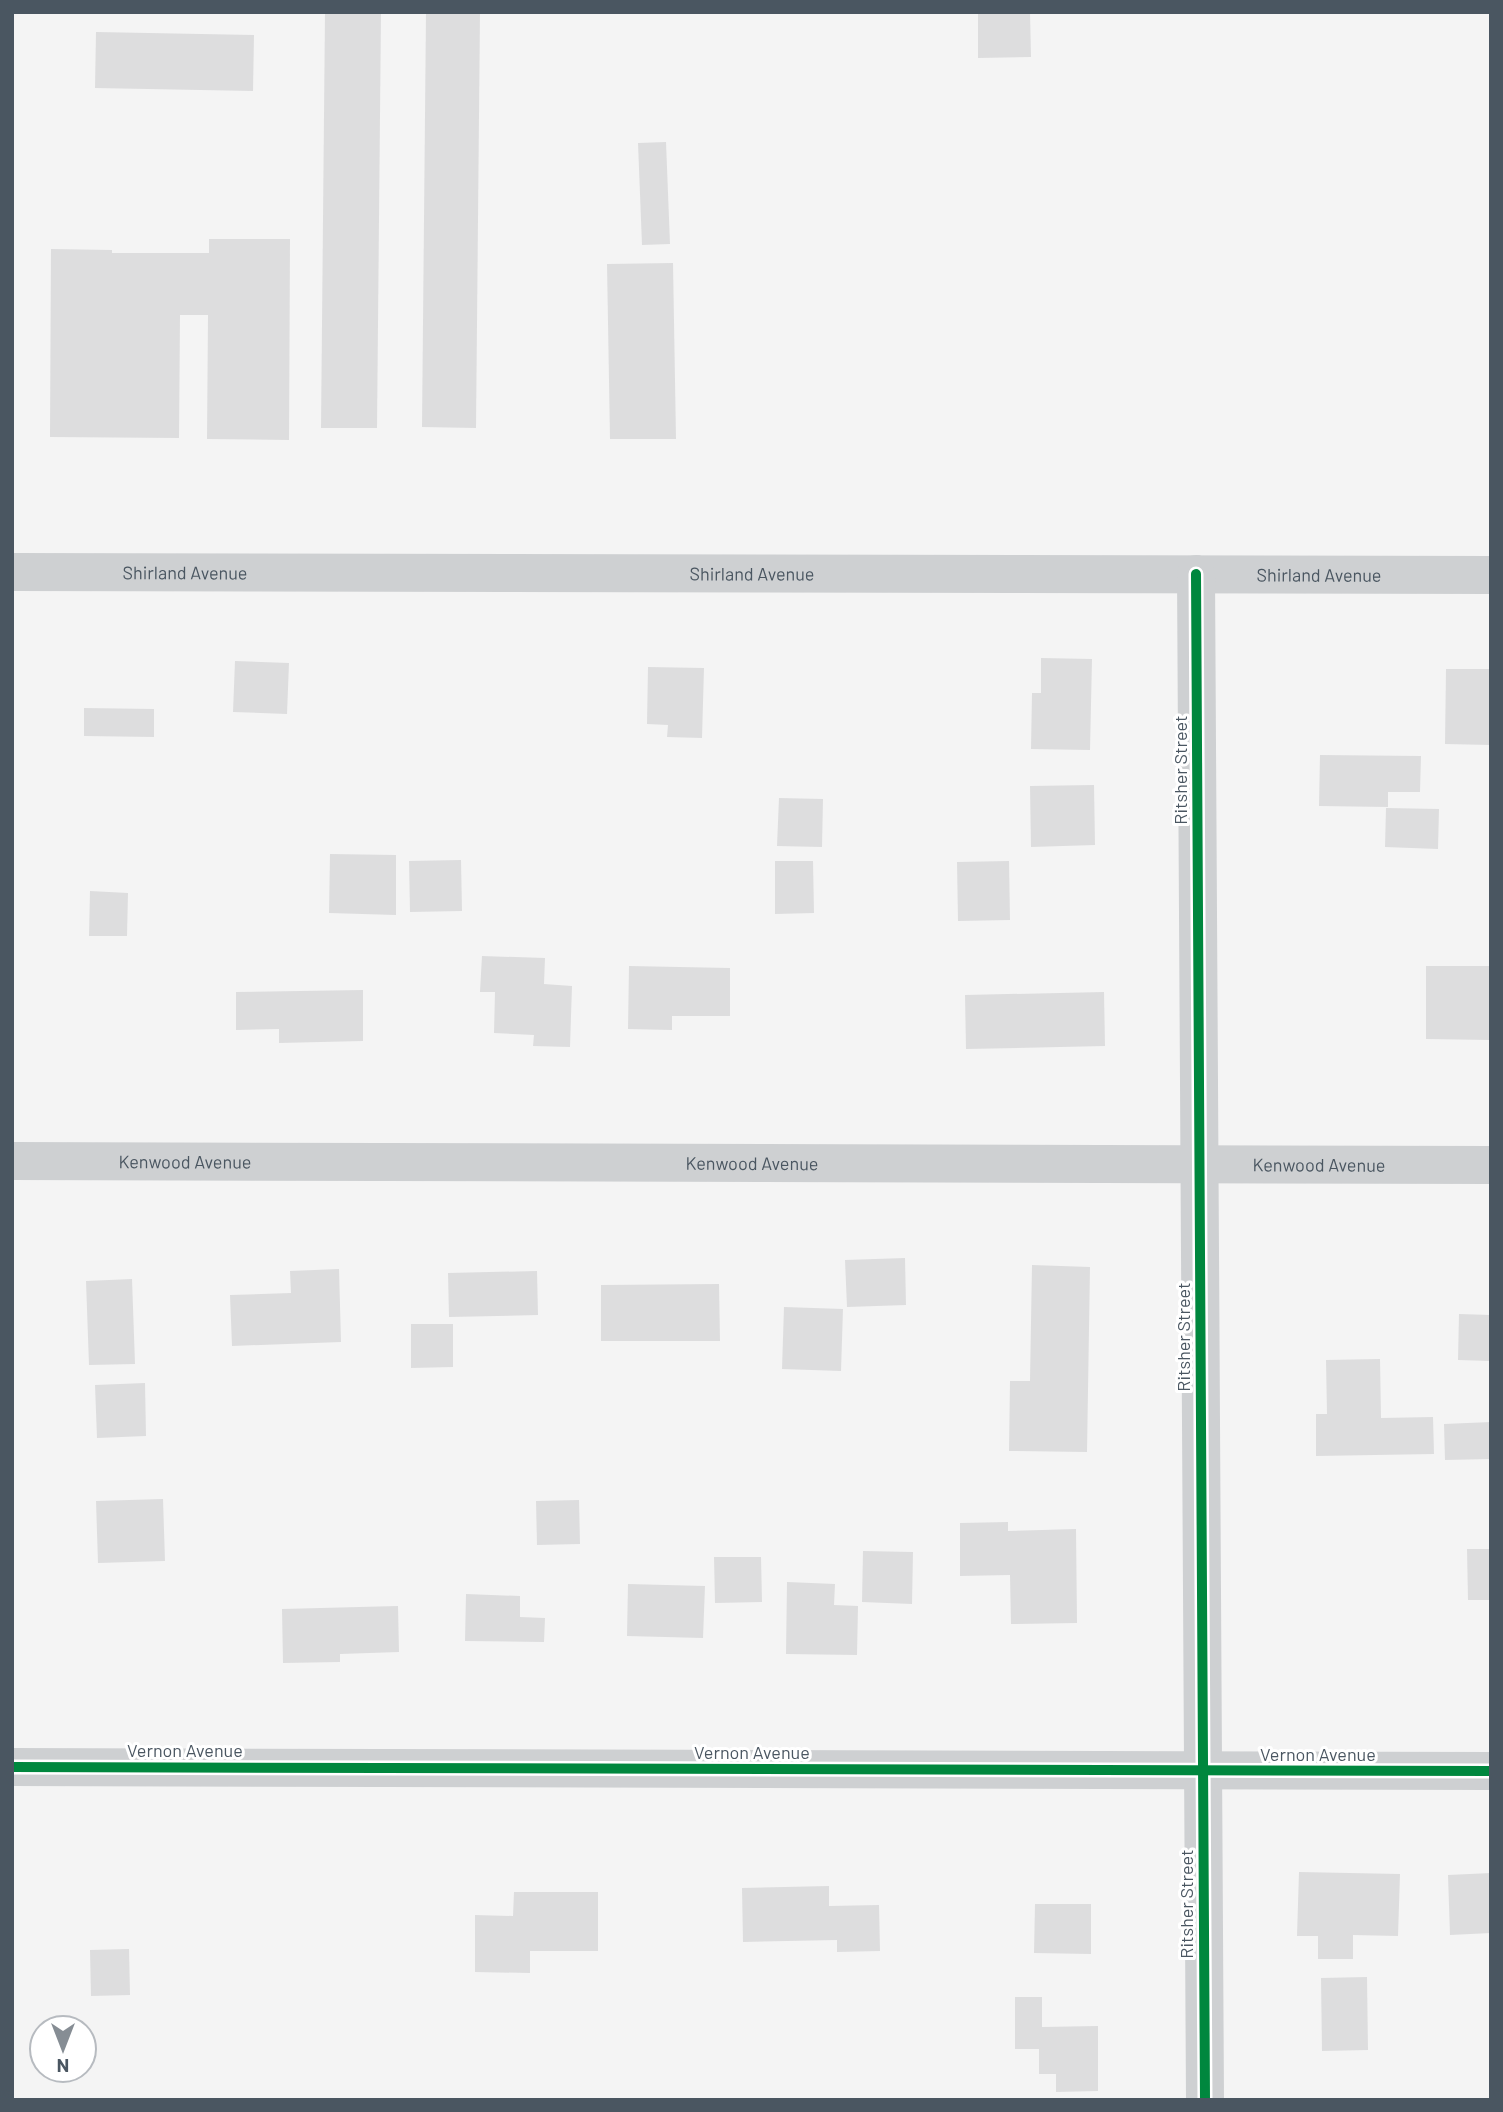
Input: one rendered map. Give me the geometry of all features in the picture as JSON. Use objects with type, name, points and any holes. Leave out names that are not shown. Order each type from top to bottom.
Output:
[{"type":"street","name":"Shirland Avenue","points":[[12,572],[1491,575]]},
{"type":"street","name":"Ritsher Street","points":[[1196,574],[1205,2100]]},
{"type":"street","name":"Kenwood Avenue","points":[[12,1161],[1491,1165]]},
{"type":"street","name":"Vernon Avenue","points":[[12,1767],[1491,1771]]},
{"type":"building","points":[[325,12],[381,12],[377,428],[321,428]]},
{"type":"building","points":[[426,12],[480,12],[476,428],[422,427]]},
{"type":"building","points":[[978,12],[1030,12],[1031,57],[978,58]]},
{"type":"building","points":[[96,32],[254,35],[253,91],[95,88]]},
{"type":"building","points":[[666,142],[670,244],[642,245],[638,143]]},
{"type":"building","points":[[209,239],[290,239],[289,440],[207,439],[208,315],[180,315],[179,438],[50,437],[51,249],[112,250],[112,253],[209,253]]},
{"type":"building","points":[[673,263],[676,439],[610,439],[607,264]]},
{"type":"building","points":[[1041,658],[1092,659],[1090,750],[1031,749],[1032,693],[1041,693]]},
{"type":"building","points":[[235,661],[289,663],[287,714],[233,712]]},
{"type":"building","points":[[648,667],[704,668],[702,738],[667,737],[668,725],[647,724]]},
{"type":"building","points":[[1446,669],[1491,669],[1491,745],[1445,744]]},
{"type":"building","points":[[84,708],[154,709],[154,737],[84,736]]},
{"type":"building","points":[[1320,755],[1421,756],[1420,792],[1388,792],[1388,807],[1319,806]]},
{"type":"building","points":[[1094,785],[1095,845],[1031,847],[1030,786]]},
{"type":"building","points":[[779,798],[823,799],[822,847],[777,846]]},
{"type":"building","points":[[1386,808],[1439,809],[1438,849],[1385,847]]},
{"type":"building","points":[[330,854],[396,855],[396,915],[329,913]]},
{"type":"building","points":[[461,860],[462,911],[410,912],[409,861]]},
{"type":"building","points":[[775,861],[813,861],[814,913],[775,914]]},
{"type":"building","points":[[1009,861],[1010,920],[958,921],[957,862]]},
{"type":"building","points":[[90,891],[128,893],[127,936],[89,936]]},
{"type":"building","points":[[482,956],[545,958],[544,984],[572,986],[570,1047],[533,1046],[534,1035],[494,1033],[495,992],[480,992]]},
{"type":"building","points":[[629,966],[730,968],[730,1016],[672,1016],[672,1030],[628,1029]]},
{"type":"building","points":[[1426,966],[1491,966],[1490,1040],[1426,1039]]},
{"type":"building","points":[[363,990],[363,1041],[279,1043],[279,1029],[236,1030],[236,992]]},
{"type":"building","points":[[1104,992],[1105,1046],[966,1049],[965,995]]},
{"type":"building","points":[[905,1258],[906,1305],[847,1307],[845,1260]]},
{"type":"building","points":[[1032,1265],[1090,1267],[1087,1452],[1009,1451],[1010,1381],[1030,1381]]},
{"type":"building","points":[[339,1269],[341,1342],[232,1346],[230,1295],[291,1293],[290,1271]]},
{"type":"building","points":[[537,1271],[538,1315],[449,1317],[448,1273]]},
{"type":"building","points":[[132,1279],[135,1364],[89,1365],[86,1281]]},
{"type":"building","points":[[719,1284],[720,1341],[601,1341],[601,1285]]},
{"type":"building","points":[[784,1307],[843,1309],[841,1371],[782,1369]]},
{"type":"building","points":[[1459,1314],[1491,1315],[1491,1361],[1458,1360]]},
{"type":"building","points":[[411,1324],[453,1324],[453,1367],[411,1368]]},
{"type":"building","points":[[1380,1359],[1381,1418],[1433,1417],[1434,1454],[1316,1456],[1316,1414],[1327,1414],[1326,1360]]},
{"type":"building","points":[[145,1383],[146,1436],[97,1438],[95,1385]]},
{"type":"building","points":[[1491,1422],[1491,1459],[1445,1460],[1444,1424]]},
{"type":"building","points":[[163,1499],[165,1561],[98,1563],[96,1501]]},
{"type":"building","points":[[579,1500],[580,1544],[537,1545],[536,1501]]},
{"type":"building","points":[[1008,1522],[1008,1531],[1076,1529],[1077,1623],[1011,1624],[1010,1575],[960,1576],[960,1523]]},
{"type":"building","points":[[1467,1549],[1491,1549],[1491,1600],[1468,1600]]},
{"type":"building","points":[[863,1551],[913,1552],[912,1604],[862,1602]]},
{"type":"building","points":[[714,1557],[761,1557],[762,1602],[715,1603]]},
{"type":"building","points":[[787,1582],[835,1584],[834,1605],[858,1606],[857,1655],[786,1654]]},
{"type":"building","points":[[628,1584],[705,1586],[703,1638],[627,1636]]},
{"type":"building","points":[[466,1594],[520,1596],[520,1617],[545,1618],[544,1642],[465,1641]]},
{"type":"building","points":[[398,1606],[399,1652],[340,1654],[340,1662],[283,1663],[282,1609]]},
{"type":"building","points":[[1299,1872],[1400,1874],[1398,1936],[1353,1935],[1353,1959],[1318,1959],[1318,1936],[1297,1936]]},
{"type":"building","points":[[1491,1873],[1491,1933],[1450,1935],[1448,1875]]},
{"type":"building","points":[[829,1886],[829,1906],[879,1905],[880,1951],[837,1952],[837,1940],[743,1942],[742,1888]]},
{"type":"building","points":[[514,1892],[598,1892],[598,1951],[530,1951],[530,1973],[475,1972],[475,1915],[513,1916]]},
{"type":"building","points":[[1035,1904],[1091,1904],[1091,1954],[1034,1953]]},
{"type":"building","points":[[129,1949],[130,1995],[91,1996],[90,1950]]},
{"type":"building","points":[[1367,1977],[1368,2050],[1322,2051],[1321,1978]]},
{"type":"building","points":[[1015,1997],[1042,1997],[1042,2027],[1098,2026],[1098,2091],[1056,2092],[1056,2074],[1039,2074],[1039,2049],[1015,2049]]},
{"type":"cycle path","points":[[1196,574],[1205,2100]]},
{"type":"cycle path","points":[[12,1767],[1491,1771]]}]
